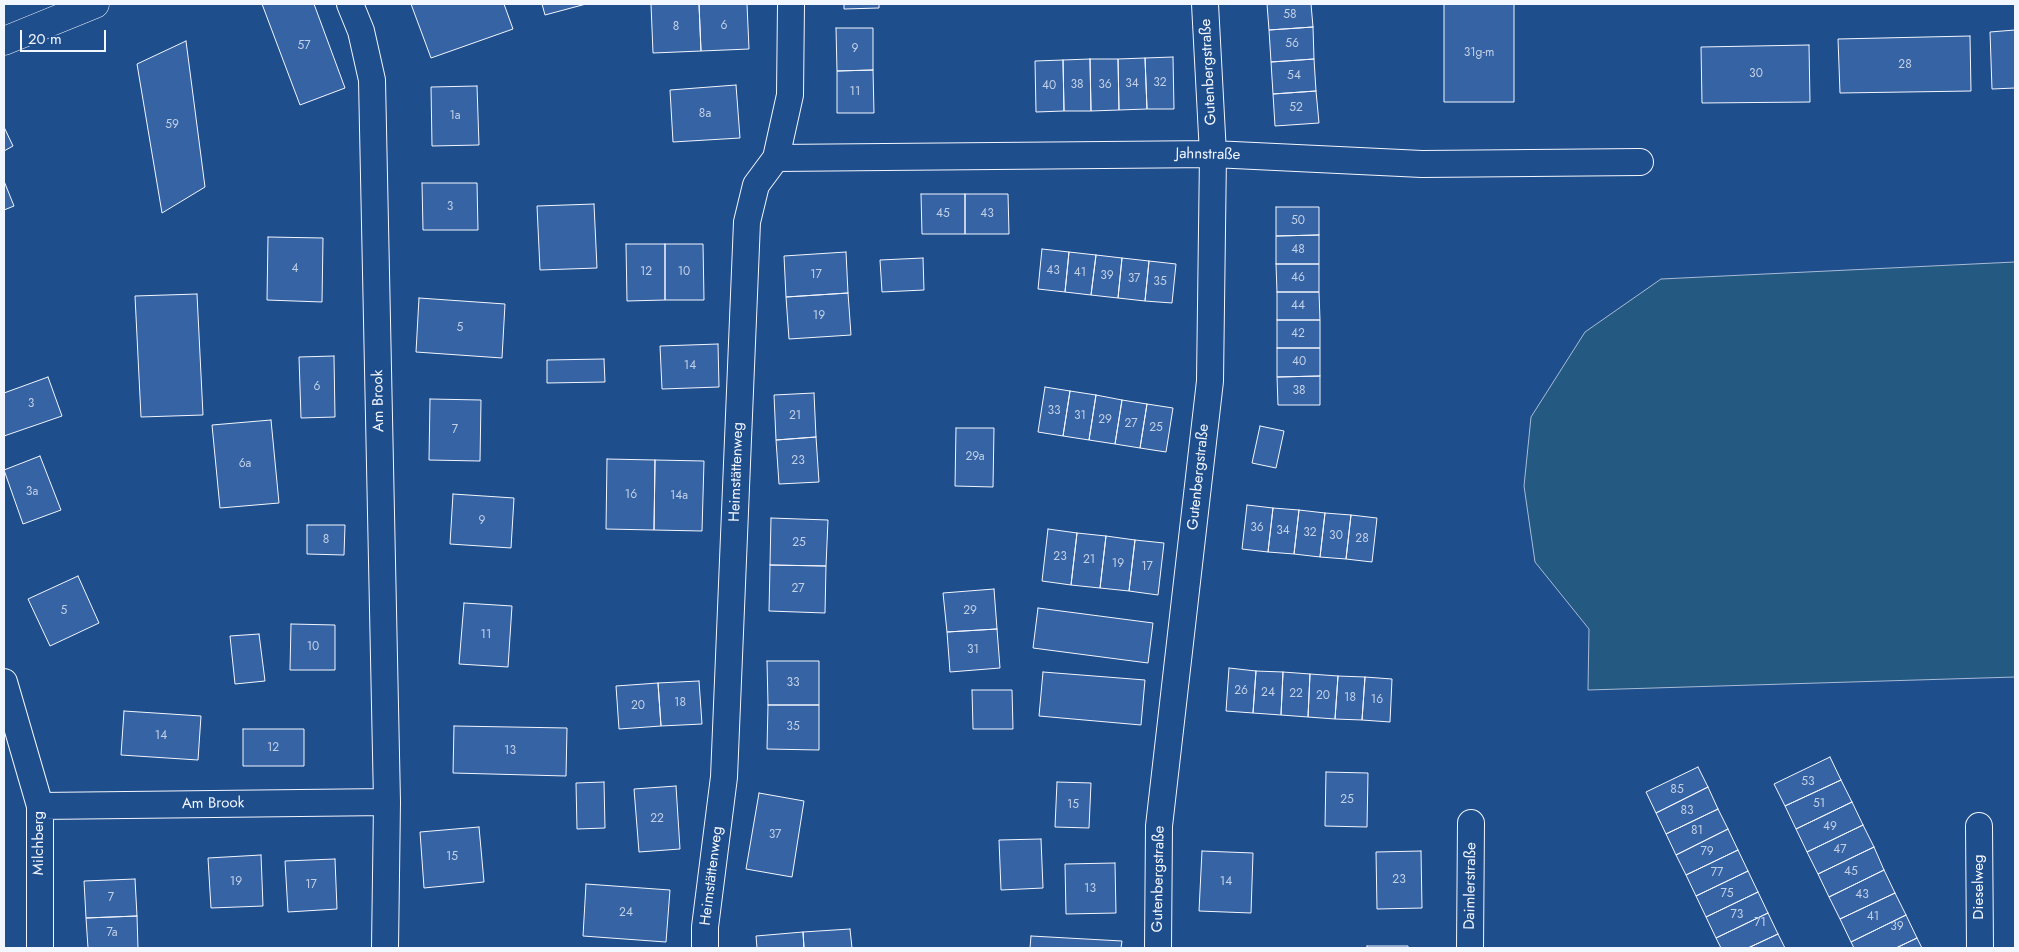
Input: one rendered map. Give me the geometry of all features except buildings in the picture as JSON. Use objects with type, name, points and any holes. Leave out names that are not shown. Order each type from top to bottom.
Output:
[{"type":"street","points":[[4,42],[95,4]]},
{"type":"street","name":"Am Brook","points":[[350,4],[361,32],[372,80],[387,802],[385,948]]},
{"type":"street","name":"Heimstättenweg","points":[[705,948],[705,927],[724,778],[747,222],[756,185],[776,158],[790,96],[791,4]]},
{"type":"street","name":"Gutenbergstraße","points":[[1158,948],[1159,826],[1210,381],[1213,154],[1205,4]]},
{"type":"street","name":"Jahnstraße","points":[[776,158],[1213,154],[1422,164],[1640,162]]},
{"type":"street","name":"Milchberg","points":[[4,682],[40,806],[40,948]]},
{"type":"street","name":"Am Brook","points":[[40,806],[387,802]]},
{"type":"street","name":"Daimlerstraße","points":[[1470,948],[1471,824]]},
{"type":"street","name":"Dieselweg","points":[[1979,826],[1980,948]]},
{"type":"shaded area","points":[[2015,262],[2015,677],[1588,690],[1589,629],[1535,562],[1524,486],[1531,417],[1585,332],[1661,279]]}]
